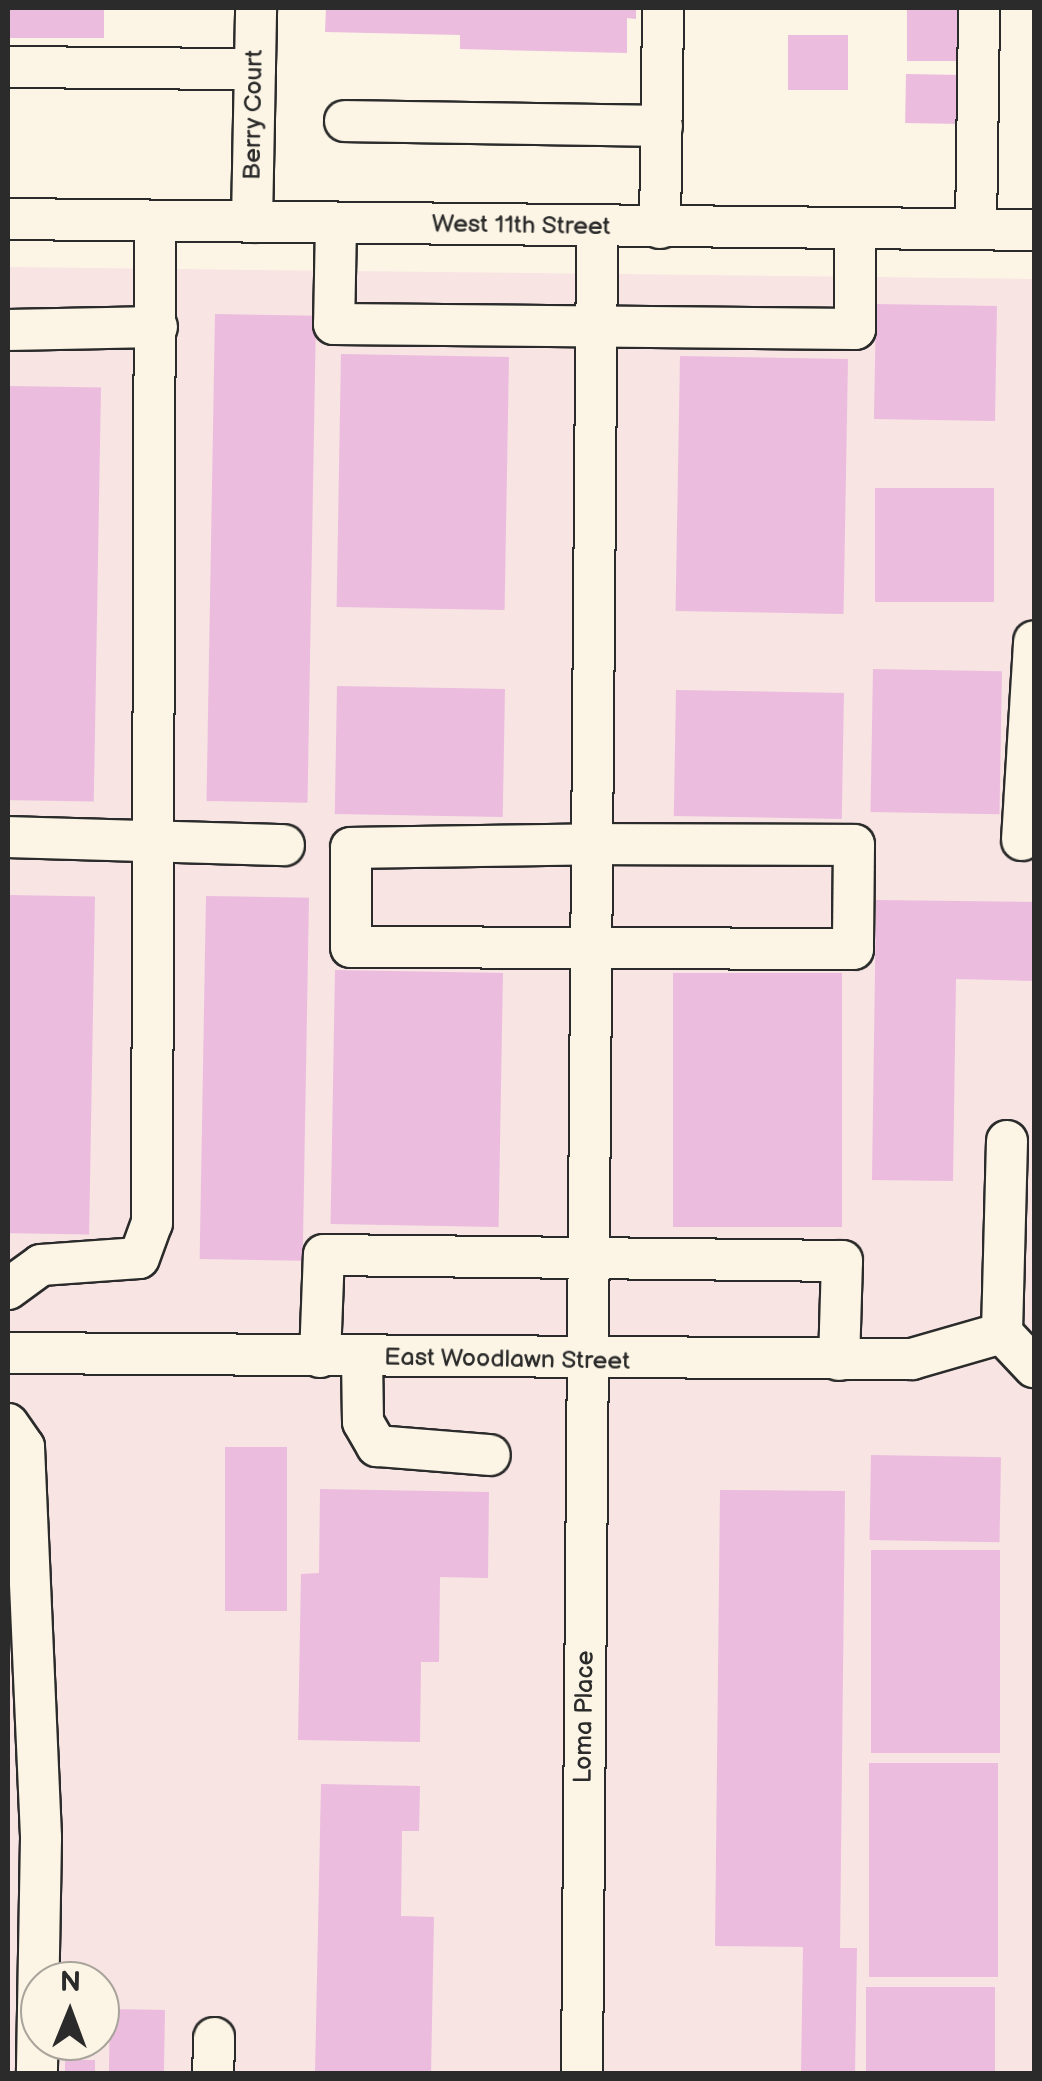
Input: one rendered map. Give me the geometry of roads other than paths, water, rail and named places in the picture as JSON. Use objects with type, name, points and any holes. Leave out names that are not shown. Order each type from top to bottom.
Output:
[{"type":"street","name":"Berry Court","points":[[252,222],[256,8]]},
{"type":"street","points":[[660,228],[663,8]]},
{"type":"street","points":[[976,230],[978,8]]},
{"type":"street","points":[[8,67],[255,68]]},
{"type":"street","points":[[345,121],[662,126]]},
{"type":"street","name":"West 11th Street","points":[[8,220],[1034,230]]},
{"type":"street","points":[[8,1288],[41,1265],[139,1258],[152,1223],[156,221]]},
{"type":"street","points":[[336,224],[334,324],[855,328],[855,229]]},
{"type":"street","name":"Loma Place","points":[[582,2074],[597,228]]},
{"type":"street","points":[[8,330],[157,327]]},
{"type":"street","points":[[1022,840],[1034,641]]},
{"type":"street","points":[[8,837],[156,838],[284,845]]},
{"type":"street","points":[[592,844],[854,846],[853,948],[351,947],[351,848],[592,844]]},
{"type":"street","points":[[1007,1142],[1002,1333],[1034,1368]]},
{"type":"street","points":[[320,1357],[324,1256],[589,1257],[842,1261],[839,1360]]},
{"type":"street","name":"East Woodlawn Street","points":[[8,1354],[588,1361],[912,1359],[1002,1333]]},
{"type":"street","points":[[362,1358],[363,1422],[376,1446],[490,1455]]},
{"type":"street","points":[[8,1424],[24,1446],[41,1838],[37,2074]]}]
